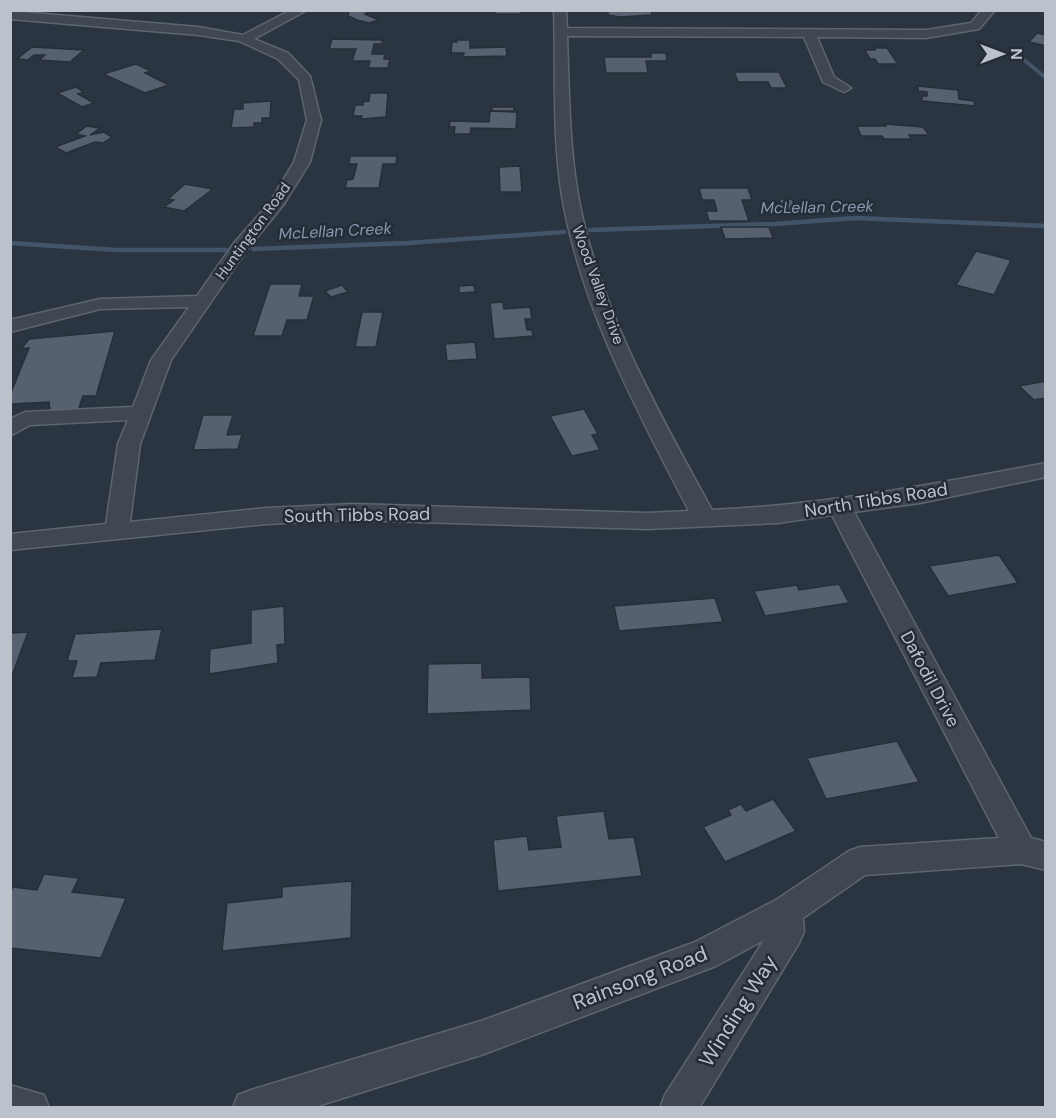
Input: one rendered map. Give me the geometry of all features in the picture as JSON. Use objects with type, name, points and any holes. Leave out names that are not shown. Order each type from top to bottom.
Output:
[{"type":"street","points":[[244,39],[301,10]]},
{"type":"street","name":"Wood Valley Drive","points":[[560,10],[565,155],[575,223],[604,309],[645,406],[705,519]]},
{"type":"street","points":[[561,32],[926,34],[975,26],[989,10]]},
{"type":"street","name":"Huntington Road","points":[[10,15],[198,31],[244,39],[283,56],[305,79],[314,120],[302,162],[286,188],[161,360],[129,444],[117,530]]},
{"type":"street","points":[[10,29],[28,17]]},
{"type":"street","points":[[809,33],[828,79],[844,88]]},
{"type":"street","points":[[10,326],[100,304],[202,301]]},
{"type":"street","points":[[10,429],[25,419],[141,413]]},
{"type":"street","name":"North Tibbs Road","points":[[705,519],[778,515],[840,507],[920,495],[1046,470]]},
{"type":"street","name":"Dafodil Drive","points":[[840,507],[1033,853]]},
{"type":"street","name":"South Tibbs Road","points":[[10,542],[267,516],[352,512],[537,519],[705,519]]},
{"type":"street","name":"Rainsong Road","points":[[250,1107],[484,1037],[704,955],[787,911],[860,861],[1033,853]]},
{"type":"street","name":"Winding Way","points":[[678,1107],[788,932],[787,911]]},
{"type":"street","points":[[10,1103],[31,1107]]},
{"type":"building","points":[[349,10],[370,10],[365,14],[379,20],[369,23],[357,20],[348,16]]},
{"type":"building","points":[[496,10],[521,10],[521,14],[495,14]]},
{"type":"building","points":[[608,10],[651,10],[652,15],[620,17],[608,15]]},
{"type":"building","points":[[1037,33],[1046,35],[1046,46],[1029,42]]},
{"type":"building","points":[[332,39],[387,42],[387,44],[374,44],[372,54],[385,54],[384,59],[390,59],[388,68],[368,68],[370,61],[352,61],[356,49],[329,49]]},
{"type":"building","points":[[457,40],[470,40],[470,48],[506,47],[507,56],[463,57],[464,53],[451,53],[452,42],[457,42]]},
{"type":"building","points":[[32,47],[84,50],[70,62],[39,60],[45,55],[34,55],[28,60],[17,59]]},
{"type":"building","points":[[874,48],[887,48],[898,64],[878,64],[875,59],[870,59],[865,50],[875,50]]},
{"type":"building","points":[[651,53],[666,53],[667,61],[646,61],[648,73],[606,73],[604,57],[651,57]]},
{"type":"building","points":[[136,64],[151,71],[145,73],[169,85],[145,93],[103,74]]},
{"type":"building","points":[[734,72],[779,72],[787,88],[771,88],[768,82],[738,82]]},
{"type":"building","points":[[918,86],[958,90],[959,99],[974,101],[975,106],[922,101],[922,96],[927,96],[927,92],[918,91]]},
{"type":"building","points":[[76,87],[84,92],[78,94],[94,103],[82,107],[57,93]]},
{"type":"building","points":[[370,93],[388,93],[386,117],[361,119],[362,116],[353,116],[355,105],[363,105],[363,102],[369,101]]},
{"type":"building","points":[[271,101],[270,118],[262,118],[262,123],[254,123],[254,127],[231,128],[234,109],[243,109],[243,103]]},
{"type":"building","points":[[492,107],[514,107],[514,111],[492,111]]},
{"type":"building","points":[[490,111],[517,112],[516,129],[471,128],[470,134],[454,134],[455,127],[449,127],[450,121],[489,122]]},
{"type":"building","points":[[885,124],[923,127],[929,135],[909,135],[911,139],[884,139],[882,136],[861,136],[857,126],[886,126]]},
{"type":"building","points":[[87,126],[100,128],[90,135],[104,132],[112,137],[103,143],[95,142],[66,153],[55,147],[85,136],[76,134]]},
{"type":"building","points":[[350,156],[397,156],[396,164],[383,164],[379,188],[345,188],[347,180],[353,179],[357,164],[349,164]]},
{"type":"building","points":[[520,166],[522,192],[500,192],[499,167]]},
{"type":"building","points":[[185,184],[213,189],[184,211],[164,207],[174,200],[168,199]]},
{"type":"building","points":[[699,188],[748,188],[752,200],[742,200],[749,221],[709,221],[706,211],[717,211],[714,200],[702,200]]},
{"type":"building","points":[[779,199],[792,199],[797,212],[784,212]]},
{"type":"building","points":[[721,227],[769,227],[773,238],[725,239]]},
{"type":"building","points":[[976,251],[1011,260],[994,295],[956,285]]},
{"type":"building","points":[[270,284],[302,284],[299,296],[314,296],[307,320],[287,320],[282,336],[253,336]]},
{"type":"building","points":[[342,285],[348,292],[331,297],[325,291]]},
{"type":"building","points":[[474,285],[475,292],[459,293],[459,286]]},
{"type":"building","points":[[503,302],[504,309],[530,307],[532,319],[525,319],[527,330],[532,330],[533,336],[494,339],[490,303]]},
{"type":"building","points":[[362,312],[383,312],[376,347],[355,347]]},
{"type":"building","points":[[115,331],[96,396],[83,396],[74,423],[48,424],[49,402],[13,404],[10,411],[10,395],[29,348],[21,349],[29,339]]},
{"type":"building","points":[[475,342],[477,359],[447,361],[445,344]]},
{"type":"building","points":[[1046,381],[1046,398],[1034,400],[1019,386]]},
{"type":"building","points":[[584,409],[598,434],[592,435],[600,450],[572,456],[550,416]]},
{"type":"building","points":[[203,415],[233,415],[227,435],[242,434],[238,449],[193,450]]},
{"type":"building","points":[[999,555],[1018,583],[948,596],[929,566]]},
{"type":"building","points":[[839,584],[849,603],[765,616],[754,591],[797,585],[799,590]]},
{"type":"building","points":[[715,598],[723,622],[619,631],[614,606]]},
{"type":"building","points":[[284,606],[285,644],[277,645],[278,663],[209,674],[210,649],[251,643],[251,610]]},
{"type":"building","points":[[162,629],[155,660],[101,663],[97,677],[72,678],[77,661],[67,661],[75,634]]},
{"type":"building","points":[[28,632],[13,673],[10,673],[10,633]]},
{"type":"building","points":[[482,663],[482,678],[530,677],[531,710],[427,714],[428,664]]},
{"type":"building","points":[[897,741],[919,782],[826,799],[807,758]]},
{"type":"building","points":[[773,799],[796,831],[725,862],[703,827],[731,815],[728,810],[741,804],[746,811]]},
{"type":"building","points":[[604,811],[609,839],[634,837],[642,876],[498,891],[493,840],[527,836],[529,850],[561,847],[556,816]]},
{"type":"building","points":[[44,874],[79,878],[72,892],[126,898],[101,958],[10,948],[10,893],[13,887],[37,890]]},
{"type":"building","points":[[352,881],[351,938],[222,951],[227,903],[282,897],[282,887]]},
{"type":"waterway","points":[[1023,59],[1046,78]]},
{"type":"waterway","name":"McLellan Creek","points":[[590,230],[775,224],[855,218],[1046,226]]},
{"type":"waterway","name":"McLellan Creek","points":[[253,249],[408,243],[564,232]]},
{"type":"waterway","name":"McLellan Creek","points":[[10,243],[116,250],[226,250]]}]
